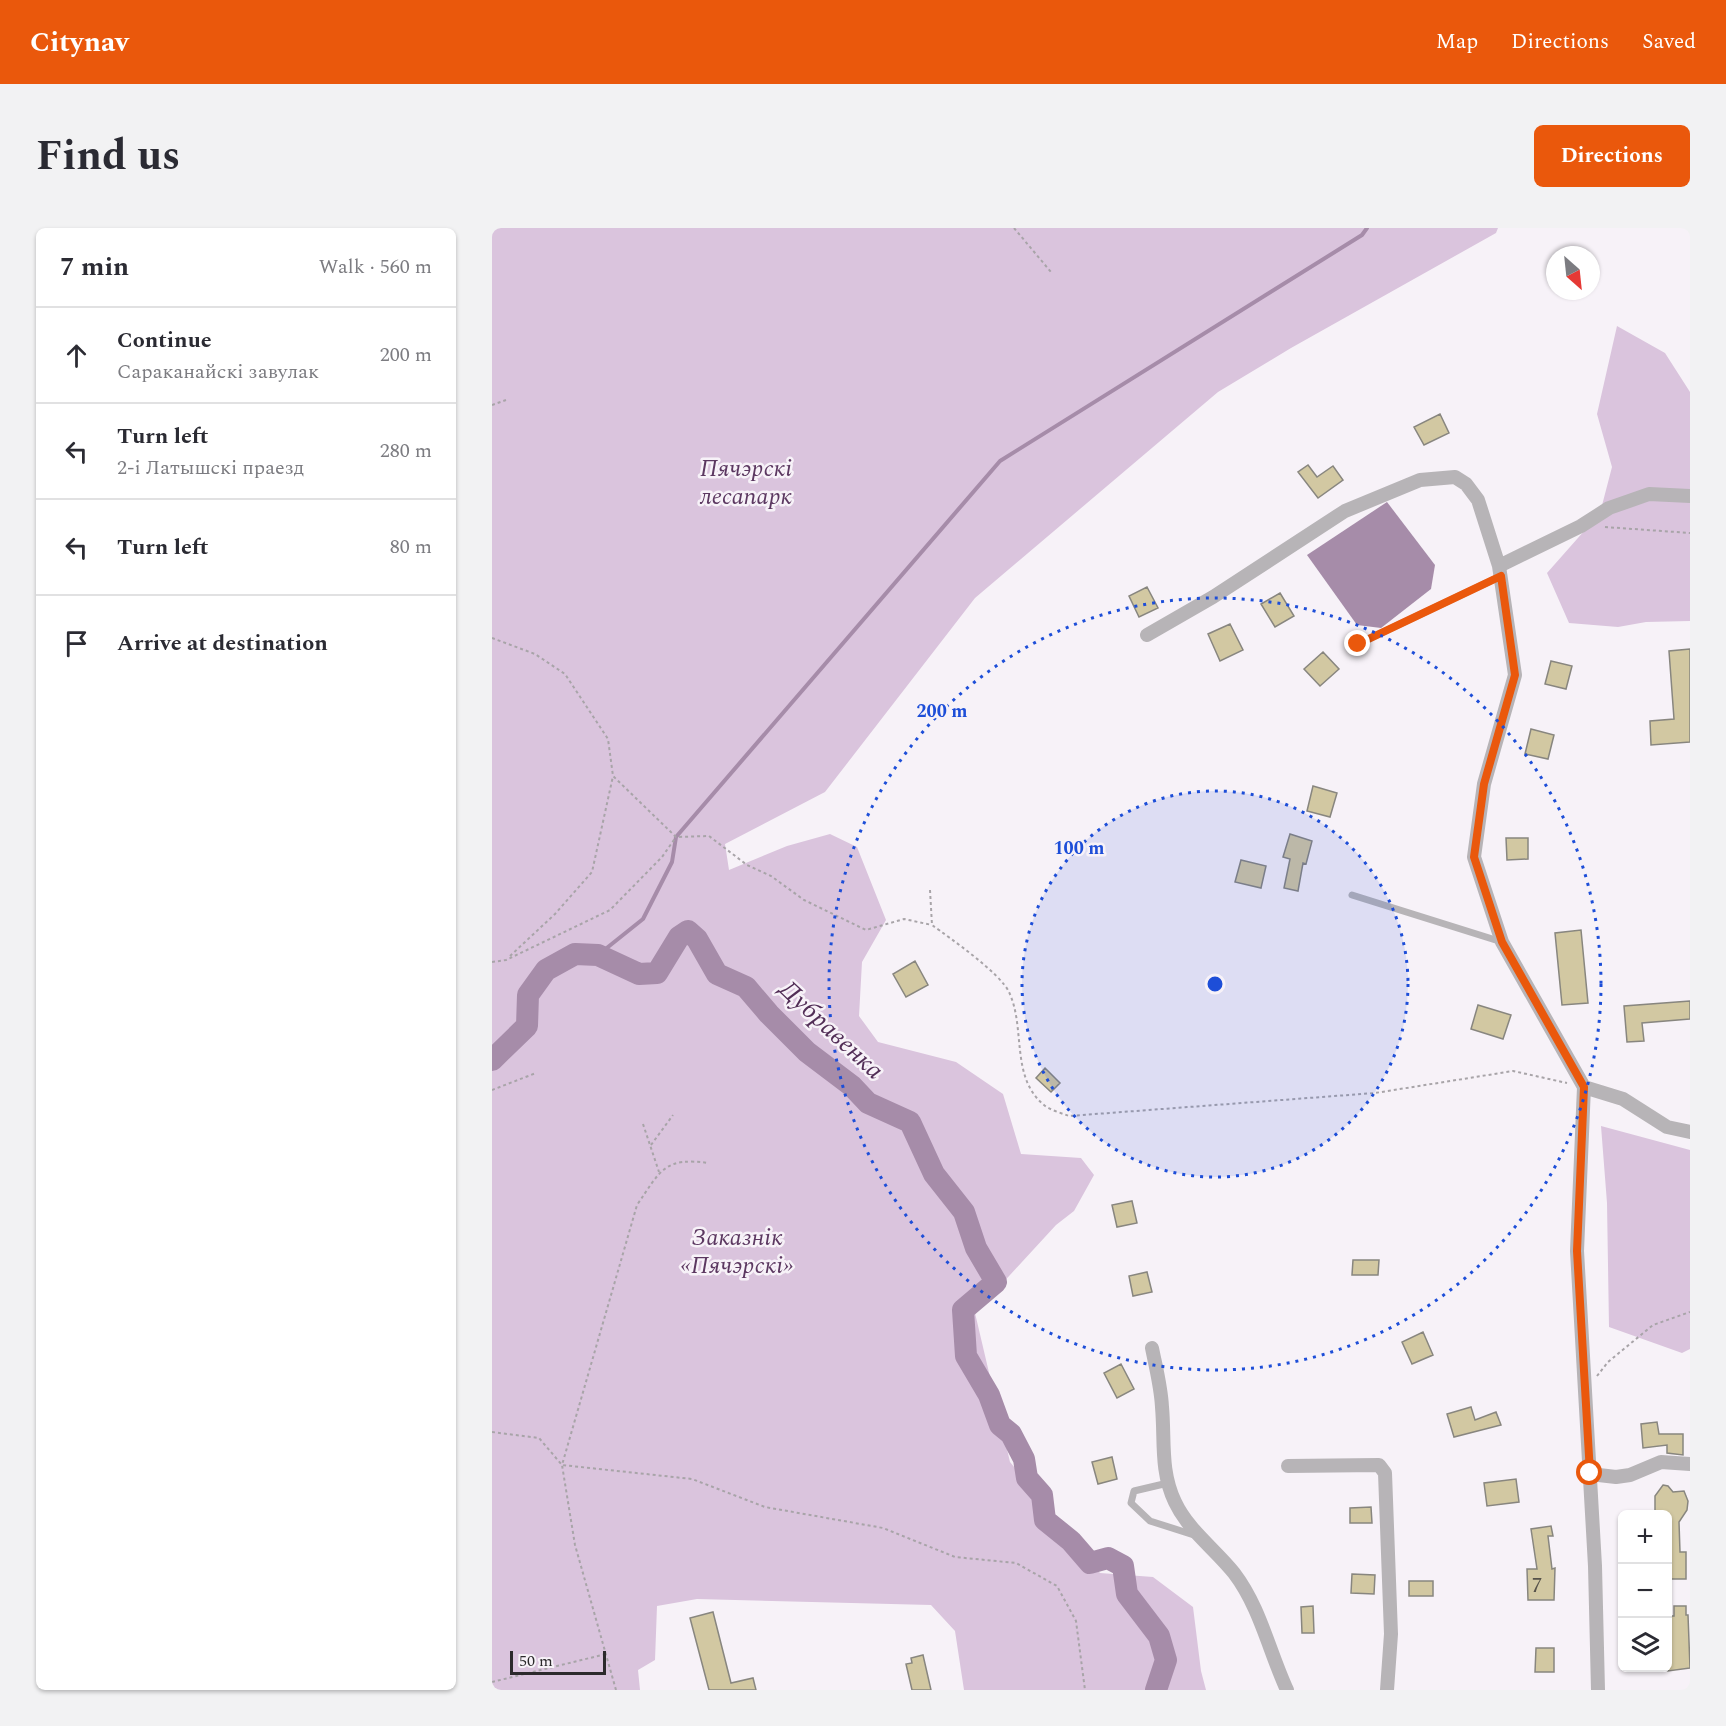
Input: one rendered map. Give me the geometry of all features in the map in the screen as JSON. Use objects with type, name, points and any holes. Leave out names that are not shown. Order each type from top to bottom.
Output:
[{"type":"street","points":[[1147,635],[1213,597],[1345,511],[1420,480],[1455,477],[1466,484],[1478,500],[1500,571],[1515,675],[1484,784],[1474,857],[1502,942],[1584,1087],[1577,1251],[1590,1473],[1598,1690]]},
{"type":"street","points":[[1500,571],[1619,504],[1649,494],[1690,496]]},
{"type":"street","points":[[1584,1087],[1623,1099],[1667,1127],[1690,1132]]},
{"type":"street","points":[[1152,1348],[1162,1407],[1162,1449],[1168,1484],[1180,1510],[1234,1573],[1254,1606],[1287,1690]]},
{"type":"street","points":[[1590,1473],[1616,1477],[1630,1475],[1661,1462],[1690,1464]]},
{"type":"street","points":[[1288,1466],[1379,1465],[1385,1473],[1391,1634],[1387,1690]]},
{"type":"lane","points":[[1358,644],[1500,571]]},
{"type":"lane","points":[[1352,895],[1502,942]]},
{"type":"lane","points":[[1168,1484],[1134,1491],[1131,1503],[1149,1521],[1202,1538]]},
{"type":"path","points":[[1014,228],[1051,272]]},
{"type":"path","points":[[492,405],[507,400]]},
{"type":"path","points":[[1603,527],[1690,533]]},
{"type":"path","points":[[492,638],[535,654],[565,674],[608,739],[614,776],[592,872],[555,914],[506,960]]},
{"type":"path","points":[[614,776],[676,837],[710,836],[747,865],[771,876],[804,900],[866,930],[904,919],[932,925],[967,949],[1008,990],[1018,1026],[1023,1071],[1031,1091],[1045,1106],[1069,1116],[1375,1093],[1513,1071],[1584,1087]]},
{"type":"path","points":[[492,962],[506,960],[610,910],[662,857],[676,837]]},
{"type":"path","points":[[930,890],[932,925]]},
{"type":"path","points":[[492,1090],[536,1073]]},
{"type":"path","points":[[651,1145],[673,1115]]},
{"type":"path","points":[[643,1124],[659,1172]]},
{"type":"path","points":[[616,1690],[575,1545],[562,1465],[637,1205],[659,1172],[683,1159],[709,1163]]},
{"type":"path","points":[[1585,1390],[1608,1362],[1653,1325],[1690,1312]]},
{"type":"path","points":[[492,1432],[539,1438],[562,1465],[692,1479],[765,1507],[883,1527],[955,1557],[1016,1563],[1057,1587],[1076,1621],[1086,1690]]},
{"type":"path","points":[[492,1682],[606,1653]]},
{"type":"green space","name":"Заказнік «Пячэрскі»","points":[[492,228],[1498,228],[1496,233],[1291,348],[1218,392],[975,598],[825,792],[725,844],[729,870],[787,846],[830,834],[857,847],[886,920],[862,962],[859,1016],[878,1042],[956,1062],[1003,1094],[1021,1154],[1081,1158],[1094,1175],[1074,1211],[1056,1225],[975,1313],[1010,1462],[1100,1573],[1153,1577],[1193,1607],[1201,1671],[1206,1690],[964,1690],[955,1631],[931,1605],[697,1599],[657,1606],[655,1660],[638,1670],[640,1690],[492,1690]]},
{"type":"green space","points":[[1617,326],[1665,353],[1690,392],[1690,621],[1646,622],[1618,627],[1569,623],[1547,573],[1600,513],[1612,467],[1597,414]]},
{"type":"green space","points":[[1601,1126],[1690,1150],[1690,1349],[1682,1353],[1609,1327],[1607,1203]]},
{"type":"shaded area","points":[[1387,502],[1435,565],[1431,589],[1381,628],[1357,625],[1307,555]]},
{"type":"building","points":[[1440,414],[1449,433],[1424,445],[1414,427]]},
{"type":"building","points":[[1308,465],[1317,477],[1333,466],[1343,480],[1318,498],[1298,472]]},
{"type":"building","points":[[1147,587],[1158,608],[1139,617],[1129,596]]},
{"type":"building","points":[[1280,593],[1294,616],[1275,627],[1261,604]]},
{"type":"building","points":[[1230,624],[1243,650],[1220,661],[1208,634]]},
{"type":"building","points":[[1690,649],[1690,742],[1651,745],[1650,721],[1674,719],[1669,651]]},
{"type":"building","points":[[1323,652],[1339,669],[1320,686],[1304,669]]},
{"type":"building","points":[[1551,661],[1572,666],[1566,689],[1545,684]]},
{"type":"building","points":[[1531,729],[1554,735],[1548,759],[1525,754]]},
{"type":"building","points":[[1313,786],[1337,793],[1330,817],[1307,811]]},
{"type":"building","points":[[1290,834],[1312,841],[1306,864],[1303,863],[1298,891],[1284,888],[1290,859],[1283,857]]},
{"type":"building","points":[[1506,838],[1528,838],[1528,859],[1507,860]]},
{"type":"building","points":[[1241,860],[1266,866],[1261,888],[1235,882]]},
{"type":"building","points":[[1581,930],[1588,1003],[1562,1005],[1555,933]]},
{"type":"building","points":[[915,961],[928,985],[906,997],[893,974]]},
{"type":"building","points":[[1690,1001],[1690,1019],[1642,1023],[1644,1041],[1627,1042],[1624,1006]]},
{"type":"building","points":[[1478,1005],[1511,1015],[1503,1039],[1471,1029]]},
{"type":"building","points":[[1045,1068],[1060,1083],[1051,1092],[1036,1078]]},
{"type":"building","points":[[1132,1201],[1137,1223],[1117,1227],[1112,1205]]},
{"type":"building","points":[[1353,1260],[1379,1260],[1378,1275],[1352,1275]]},
{"type":"building","points":[[1147,1272],[1152,1292],[1133,1296],[1129,1276]]},
{"type":"building","points":[[1423,1332],[1433,1355],[1412,1364],[1402,1342]]},
{"type":"building","points":[[1121,1364],[1134,1389],[1117,1398],[1104,1373]]},
{"type":"building","points":[[1471,1407],[1475,1420],[1496,1412],[1501,1425],[1454,1437],[1447,1414]]},
{"type":"building","points":[[1657,1422],[1659,1434],[1683,1434],[1683,1455],[1667,1453],[1667,1445],[1643,1448],[1641,1424]]},
{"type":"building","points":[[1112,1457],[1117,1479],[1098,1484],[1092,1462]]},
{"type":"building","points":[[1516,1479],[1519,1502],[1487,1506],[1484,1483]]},
{"type":"building","points":[[1663,1485],[1668,1486],[1673,1492],[1684,1491],[1688,1501],[1687,1510],[1679,1522],[1680,1552],[1686,1552],[1686,1579],[1672,1579],[1672,1510],[1655,1510],[1655,1496]]},
{"type":"building","points":[[1371,1507],[1372,1523],[1350,1523],[1350,1508]]},
{"type":"building","points":[[1551,1526],[1553,1536],[1548,1536],[1552,1569],[1555,1568],[1554,1600],[1528,1600],[1527,1569],[1537,1569],[1531,1529]]},
{"type":"building","points":[[1352,1574],[1375,1575],[1374,1594],[1351,1593]]},
{"type":"building","points":[[1409,1581],[1433,1581],[1433,1596],[1409,1596]]},
{"type":"building","points":[[1313,1606],[1314,1633],[1302,1633],[1301,1607]]},
{"type":"building","points":[[1674,1606],[1686,1606],[1690,1668],[1672,1670],[1672,1616],[1674,1616]]},
{"type":"building","points":[[713,1612],[731,1683],[753,1678],[756,1690],[709,1690],[690,1618]]},
{"type":"building","points":[[1536,1648],[1554,1648],[1554,1672],[1535,1672]]},
{"type":"building","points":[[923,1655],[931,1690],[912,1690],[906,1664],[912,1663],[911,1658]]},
{"type":"waterway","points":[[598,955],[643,919],[672,862],[676,837],[1000,461],[1362,235],[1367,228]]},
{"type":"waterway","name":"Дубравенка","points":[[492,1060],[527,1026],[528,995],[546,970],[575,954],[598,955],[639,974],[657,973],[679,937],[688,931],[697,939],[717,974],[746,987],[807,1052],[852,1086],[868,1103],[910,1122],[934,1174],[964,1212],[976,1248],[996,1282],[963,1310],[966,1356],[989,1395],[1000,1425],[1011,1434],[1024,1459],[1027,1478],[1042,1495],[1045,1520],[1071,1541],[1090,1563],[1108,1558],[1123,1566],[1127,1594],[1159,1636],[1166,1660],[1156,1690]]},
{"type":"route","points":[[1358,644],[1501,576],[1515,675],[1484,784],[1474,857],[1479,878],[1502,942],[1584,1087],[1577,1251],[1590,1473]]},
{"type":"park label","name":"Пячэрскі лесапарк","points":[[746,482]]}]
